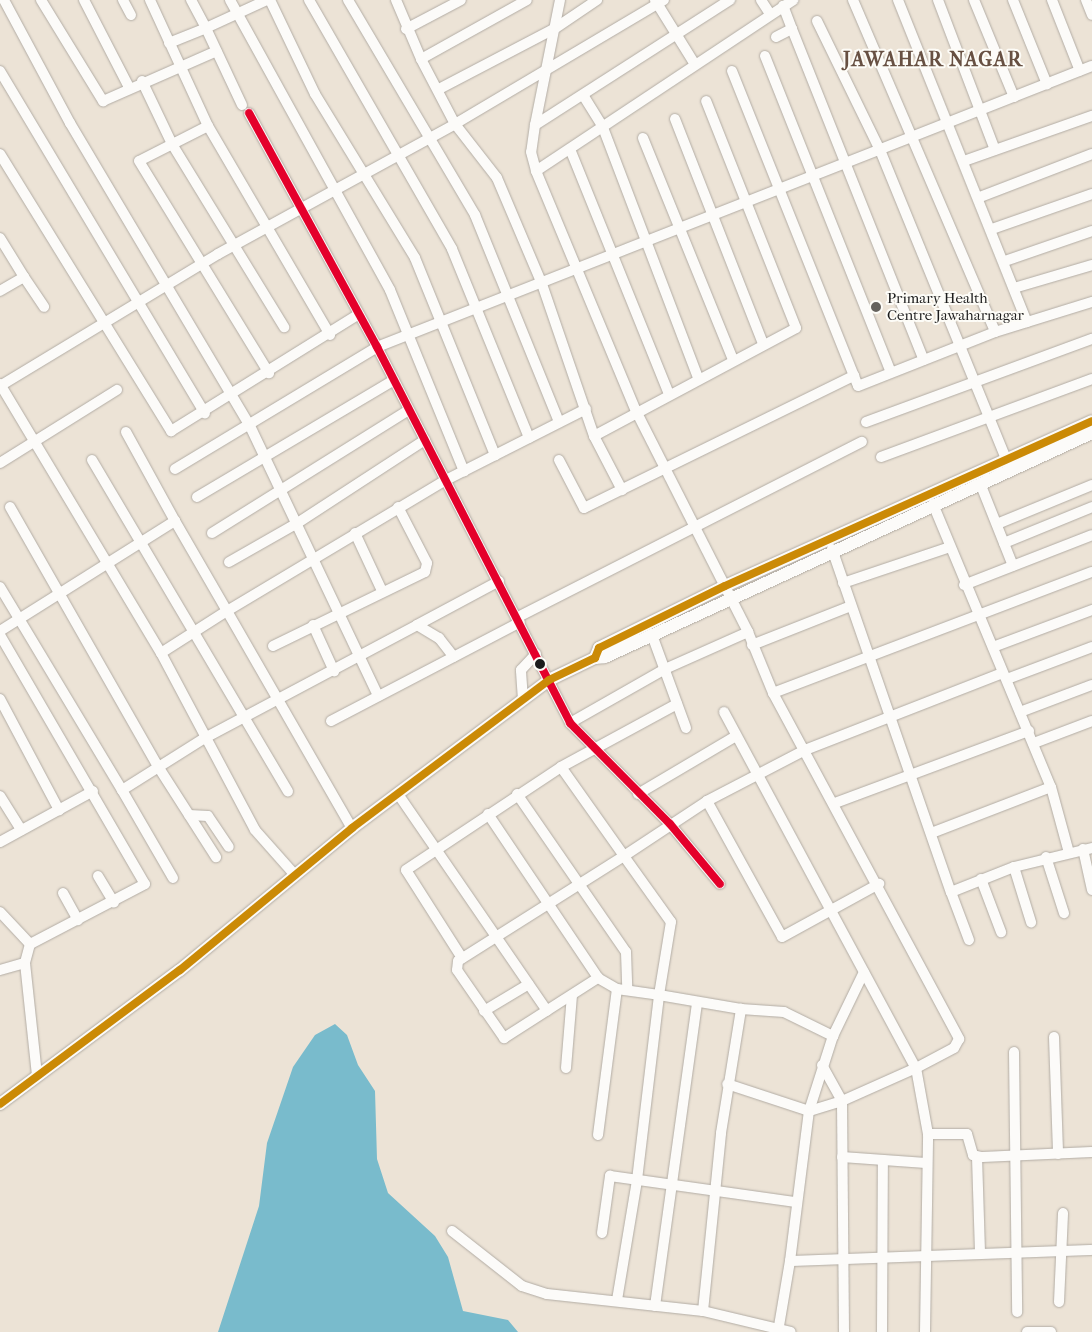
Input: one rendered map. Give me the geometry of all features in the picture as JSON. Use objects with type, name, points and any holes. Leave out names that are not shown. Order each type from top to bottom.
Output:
[{"type":"street","points":[[4,0],[70,123],[169,284],[234,396],[282,490],[310,558],[378,696]]},
{"type":"street","points":[[41,0],[103,101],[142,81],[216,51]]},
{"type":"street","points":[[84,0],[129,87]]},
{"type":"street","points":[[123,0],[130,15]]},
{"type":"street","points":[[150,0],[179,67],[208,126],[330,335]]},
{"type":"street","points":[[191,0],[245,109],[303,208],[378,347],[550,680],[570,723],[638,794],[670,824],[720,884]]},
{"type":"street","points":[[230,0],[236,14],[390,290],[464,471]]},
{"type":"street","points":[[169,43],[268,0],[315,94],[415,258],[495,455]]},
{"type":"street","points":[[310,0],[396,158],[452,249],[529,438]]},
{"type":"street","points":[[348,0],[475,215],[510,296],[560,422]]},
{"type":"street","points":[[396,0],[406,30],[439,89],[455,124],[497,178],[542,284],[594,436],[622,490]]},
{"type":"street","points":[[406,30],[461,0]]},
{"type":"street","points":[[421,59],[527,0]]},
{"type":"street","points":[[560,0],[548,72],[535,125],[531,152],[536,171],[636,411],[748,632],[773,693],[835,803],[959,1039],[954,1048],[916,1068],[842,1101],[809,1111],[728,1084]]},
{"type":"street","points":[[439,89],[554,29],[597,0]]},
{"type":"street","points":[[535,125],[730,0]]},
{"type":"street","points":[[761,0],[770,14]]},
{"type":"street","points":[[536,171],[570,150],[694,63],[793,0]]},
{"type":"street","points":[[853,0],[914,137],[995,332]]},
{"type":"street","points":[[898,0],[980,197],[1027,322]]},
{"type":"street","points":[[938,0],[995,150]]},
{"type":"street","points":[[974,0],[1014,97]]},
{"type":"street","points":[[1013,0],[1047,84]]},
{"type":"street","points":[[1052,0],[1080,71]]},
{"type":"street","points":[[295,875],[255,830],[204,739],[161,653],[105,564],[0,385],[236,244],[364,176],[548,72],[659,1],[694,63]]},
{"type":"street","points":[[1089,3],[1092,15]]},
{"type":"street","points":[[783,6],[924,360]]},
{"type":"street","points":[[817,21],[880,150],[1006,458]]},
{"type":"street","points":[[776,37],[792,29]]},
{"type":"street","points":[[765,56],[891,372]]},
{"type":"street","points":[[176,469],[378,347],[1092,66]]},
{"type":"street","points":[[0,71],[137,303],[205,413]]},
{"type":"street","points":[[732,71],[858,386],[995,332],[1092,302]]},
{"type":"street","points":[[142,81],[172,144],[236,244],[284,328]]},
{"type":"street","points":[[583,95],[602,126],[698,378]]},
{"type":"street","points":[[594,436],[636,411],[796,328],[706,101]]},
{"type":"street","points":[[964,162],[1092,116]]},
{"type":"street","points":[[675,119],[763,344]]},
{"type":"street","points":[[208,126],[138,161],[200,265],[269,373]]},
{"type":"street","points":[[643,138],[733,360]]},
{"type":"street","points":[[570,150],[669,394]]},
{"type":"street","points":[[980,197],[1092,154]]},
{"type":"street","points":[[1,157],[168,429],[176,429],[234,396],[330,335],[359,314]]},
{"type":"street","points":[[992,229],[1092,194]]},
{"type":"street","points":[[1005,261],[1092,232]]},
{"type":"street","points":[[0,238],[44,307]]},
{"type":"street","points":[[1014,288],[1092,265]]},
{"type":"street","points":[[0,291],[24,277]]},
{"type":"street","points":[[866,422],[1092,339]]},
{"type":"street","points":[[559,460],[584,508],[854,376]]},
{"type":"street","points":[[881,457],[988,414],[1092,379]]},
{"type":"street","points":[[197,497],[266,458],[394,380]]},
{"type":"street","points":[[0,463],[117,390]]},
{"type":"street","points":[[161,653],[310,558],[398,507],[446,480],[586,409]]},
{"type":"street","points":[[212,533],[409,410]]},
{"type":"street","points":[[0,1104],[180,970],[352,828],[550,680],[595,658],[652,636],[727,592],[1006,458],[1092,420]]},
{"type":"street","points":[[126,432],[175,521],[280,700],[352,828]]},
{"type":"street","points":[[595,658],[600,648],[727,592],[832,549],[1092,433]]},
{"type":"street","points":[[229,562],[296,524],[425,440]]},
{"type":"street","points":[[331,721],[696,527],[862,442]]},
{"type":"street","points":[[92,460],[196,632],[243,718],[288,791]]},
{"type":"street","points":[[980,483],[1013,566]]},
{"type":"street","points":[[996,524],[1092,485]]},
{"type":"street","points":[[933,504],[964,585],[979,613],[1034,743],[1051,787],[1069,853]]},
{"type":"street","points":[[10,507],[61,593],[158,768],[216,857]]},
{"type":"street","points":[[274,646],[337,612],[428,568],[398,507]]},
{"type":"street","points":[[1004,543],[1092,507]]},
{"type":"street","points":[[37,1076],[25,963],[30,944],[114,903],[145,884],[0,633],[105,564],[175,521]]},
{"type":"street","points":[[355,532],[382,591]]},
{"type":"street","points":[[964,585],[1092,534]]},
{"type":"street","points":[[843,583],[950,547]]},
{"type":"street","points":[[832,549],[868,656],[934,832],[951,892],[969,940]]},
{"type":"street","points":[[773,693],[979,613],[1092,572]]},
{"type":"street","points":[[122,790],[204,739],[280,700],[499,581]]},
{"type":"street","points":[[0,587],[173,878]]},
{"type":"street","points":[[752,645],[850,606]]},
{"type":"street","points":[[993,647],[1092,610]]},
{"type":"street","points":[[313,625],[334,670]]},
{"type":"street","points":[[417,625],[439,638],[454,656]]},
{"type":"street","points":[[570,723],[665,669],[748,632]]},
{"type":"street","points":[[652,636],[686,728]]},
{"type":"street","points":[[598,978],[504,1038],[457,970],[462,958],[497,935],[579,882],[624,856],[670,824],[757,773],[805,750],[890,716],[1092,647]]},
{"type":"street","points":[[523,700],[521,670],[536,654]]},
{"type":"street","points":[[1020,712],[1092,685]]},
{"type":"street","points":[[0,699],[59,810]]},
{"type":"street","points":[[462,958],[405,874],[438,848],[517,794],[561,767],[677,704]]},
{"type":"street","points":[[724,712],[832,909],[916,1068],[928,1134],[926,1163],[927,1256],[925,1332]]},
{"type":"street","points":[[1034,743],[1092,721]]},
{"type":"street","points":[[835,803],[912,772],[1029,731]]},
{"type":"street","points":[[638,794],[736,736]]},
{"type":"street","points":[[561,767],[671,922],[659,995],[637,1180],[617,1300]]},
{"type":"street","points":[[934,832],[1051,787]]},
{"type":"street","points":[[0,842],[93,791]]},
{"type":"street","points":[[398,794],[438,848],[548,1011]]},
{"type":"street","points":[[517,794],[626,952],[622,989],[598,1135]]},
{"type":"street","points":[[0,796],[20,830]]},
{"type":"street","points":[[707,801],[782,937],[878,884]]},
{"type":"street","points":[[488,814],[598,978],[622,989],[741,1009],[784,1012],[833,1036]]},
{"type":"street","points":[[189,816],[208,816],[229,847]]},
{"type":"street","points":[[951,892],[1014,867],[1046,857],[1088,849],[1092,890]]},
{"type":"street","points":[[1046,857],[1064,913]]},
{"type":"street","points":[[1014,867],[1032,922]]},
{"type":"street","points":[[98,876],[114,903]]},
{"type":"street","points":[[981,879],[1000,932]]},
{"type":"street","points":[[63,893],[78,920]]},
{"type":"street","points":[[0,912],[30,944]]},
{"type":"street","points":[[0,970],[25,963]]},
{"type":"street","points":[[779,1326],[790,1261],[794,1202],[809,1111],[822,1065],[833,1036],[864,972]]},
{"type":"street","points":[[484,1011],[529,984]]},
{"type":"street","points":[[566,1068],[572,996]]},
{"type":"street","points":[[655,1306],[675,1186],[697,1002]]},
{"type":"street","points":[[703,1311],[714,1192],[728,1084],[741,1009]]},
{"type":"street","points":[[1054,1037],[1058,1154]]},
{"type":"street","points":[[1014,1052],[1017,1312]]},
{"type":"street","points":[[822,1065],[842,1101],[844,1332]]},
{"type":"street","points":[[928,1134],[966,1134],[977,1157],[980,1254]]},
{"type":"street","points":[[977,1157],[1092,1152]]},
{"type":"street","points":[[842,1158],[926,1163]]},
{"type":"street","points":[[882,1160],[882,1332]]},
{"type":"street","points":[[602,1233],[610,1176],[794,1202]]},
{"type":"street","points":[[1059,1302],[1063,1213]]},
{"type":"street","points":[[452,1231],[522,1286],[547,1294],[617,1300],[703,1311],[779,1326],[791,1332]]},
{"type":"street","points":[[790,1261],[1092,1250]]},
{"type":"street","points":[[1027,1332],[1051,1332]]},
{"type":"water","points":[[335,1024],[347,1035],[358,1065],[375,1091],[377,1159],[388,1193],[435,1236],[448,1257],[463,1311],[508,1320],[518,1332],[218,1332],[259,1206],[267,1143],[293,1067],[315,1035]]},
{"type":"transit line","points":[[249,113],[377,347],[570,723],[670,824],[720,884]]},
{"type":"transit line","points":[[0,1104],[180,970],[352,828],[549,680],[595,658],[599,648],[725,586],[1092,421]]},
{"type":"place","name":"Primary Health Centre Jawaharnagar","points":[[876,307]]},
{"type":"district","name":"JAWAHAR NAGAR","points":[[933,59]]}]
